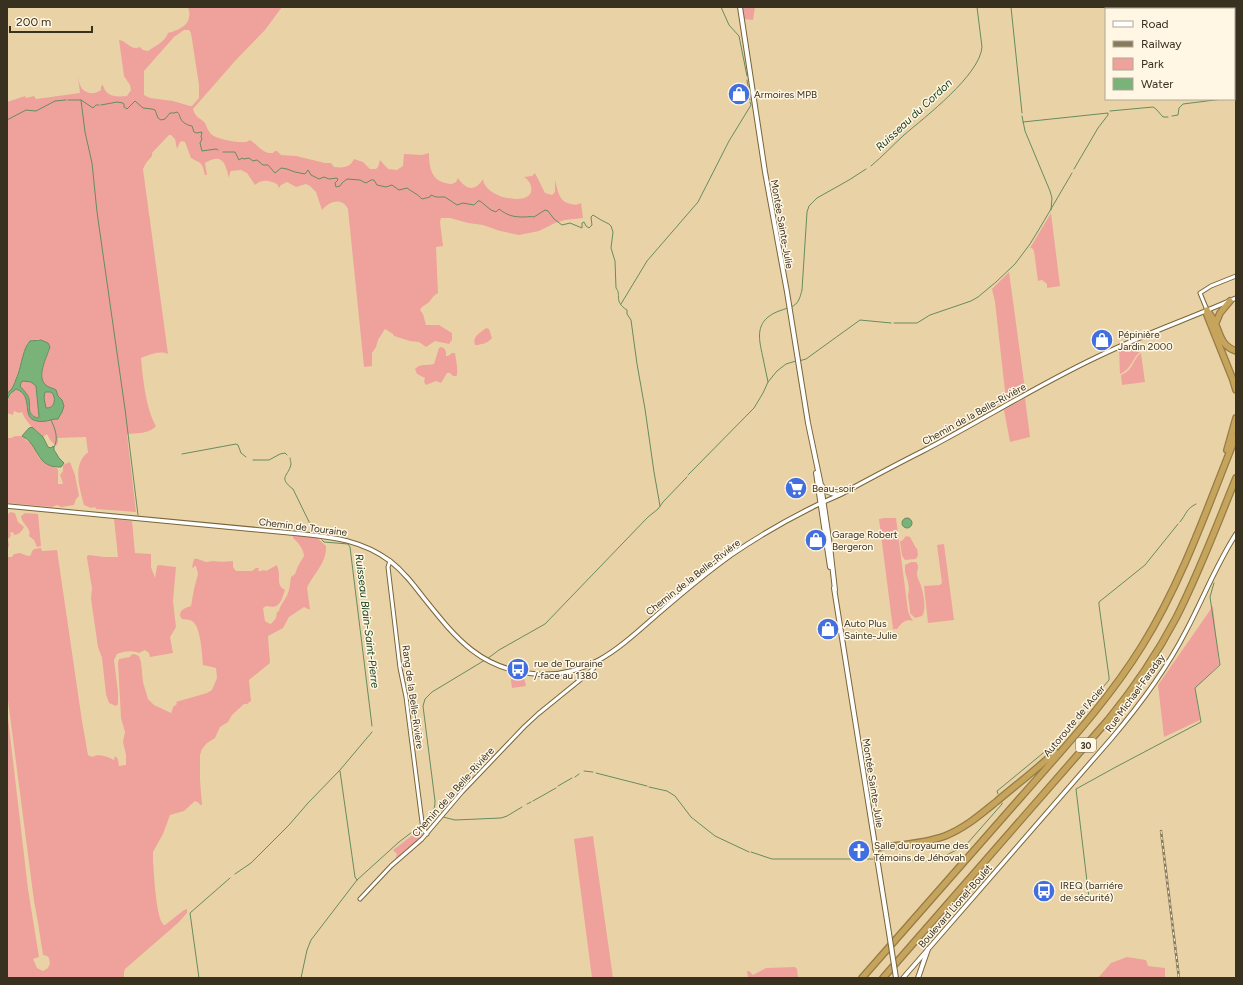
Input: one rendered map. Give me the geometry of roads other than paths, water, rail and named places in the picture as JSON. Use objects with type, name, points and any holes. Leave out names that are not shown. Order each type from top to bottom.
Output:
[{"type":"highway","points":[[1215,325],[1220,314],[1230,301]]},
{"type":"highway","points":[[1207,310],[1224,343],[1229,348],[1236,351]]},
{"type":"highway","points":[[1207,310],[1207,315],[1236,390]]},
{"type":"highway","points":[[1219,478],[1236,418]]},
{"type":"highway","name":"Autoroute de l'Acier","points":[[862,978],[1076,733],[1119,680],[1141,648],[1155,624],[1181,571],[1236,436]]},
{"type":"highway","name":"30","points":[[883,978],[1108,720],[1135,685],[1156,653],[1181,609],[1197,574],[1236,478]]},
{"type":"highway","points":[[876,848],[932,840],[962,828],[1035,771],[1076,733]]},
{"type":"main road","name":"Montée Sainte-Julie","points":[[740,7],[765,172],[790,310],[822,503],[896,978]]},
{"type":"main road","name":"Montée Sainte-Julie","points":[[812,442],[821,485],[822,503]]},
{"type":"main road","points":[[821,485],[828,492],[838,496]]},
{"type":"main road","points":[[918,978],[928,949]]},
{"type":"street","points":[[1207,310],[1200,293],[1211,286],[1236,276]]},
{"type":"street","name":"Chemin de la Belle-Rivière","points":[[360,899],[391,866],[427,834],[493,758],[532,720],[592,670],[594,668],[594,663],[616,649],[686,590],[730,556],[765,533],[799,514],[838,496],[960,432],[1088,361],[1236,298]]},
{"type":"street","name":"Chemin de Touraine","points":[[7,506],[337,538],[349,541],[364,546],[390,561],[406,576],[455,635],[470,649],[489,661],[514,671],[539,674],[568,672],[594,663]]},
{"type":"street","name":"Rue Michael-Faraday","points":[[1020,844],[1116,734],[1149,691],[1183,638],[1216,568],[1236,534]]},
{"type":"street","name":"Rang de la Belle-Rivière","points":[[390,561],[388,567],[400,668],[423,829],[427,834]]},
{"type":"street","name":"Boulevard Lionel-Boulet","points":[[903,978],[1020,844]]},
{"type":"water","points":[[41,340],[48,343],[50,347],[43,367],[42,378],[47,386],[56,390],[58,396],[62,400],[64,406],[58,419],[42,422],[32,419],[29,416],[25,397],[22,392],[16,389],[10,394],[7,400],[7,394],[14,384],[24,352],[30,341]],"holes":[[[23,381],[31,382],[36,386],[39,417],[37,418],[31,414],[27,394],[20,386]],[[45,392],[51,392],[54,397],[53,405],[49,408],[46,408],[44,398]]]},
{"type":"water","points":[[32,427],[43,437],[48,447],[54,447],[54,450],[59,458],[64,463],[61,467],[46,464],[28,440],[22,436],[29,428]]},
{"type":"water","points":[[905,518],[909,518],[911,519],[911,527],[905,528],[902,525],[902,521]]},
{"type":"waterway","points":[[721,7],[729,25],[739,36],[747,76]]},
{"type":"waterway","name":"Ruisseau du Cordon","points":[[871,166],[950,95],[972,70],[979,58],[982,47],[977,7]]},
{"type":"waterway","points":[[1011,7],[1022,113]]},
{"type":"waterway","points":[[747,80],[749,92]]},
{"type":"waterway","points":[[749,96],[750,100]]},
{"type":"waterway","points":[[7,120],[26,110],[36,111],[55,101],[66,100]]},
{"type":"waterway","points":[[68,100],[81,100],[93,108],[96,105],[99,105]]},
{"type":"waterway","points":[[81,100],[85,132],[92,163],[97,212],[125,409],[138,515]]},
{"type":"waterway","points":[[1172,116],[1178,115],[1179,108],[1183,104],[1215,100]]},
{"type":"waterway","points":[[101,105],[117,102],[123,103],[124,107],[127,109],[135,101],[143,108],[155,110],[158,118],[161,120],[165,119],[170,113],[177,112],[183,122],[192,126],[194,132],[202,132],[202,139],[200,143],[202,151],[218,150]]},
{"type":"waterway","points":[[621,304],[647,261],[698,202],[729,141],[751,105],[750,102]]},
{"type":"waterway","points":[[1110,111],[1153,107],[1163,117],[1168,117]]},
{"type":"waterway","points":[[1023,122],[1108,113],[1074,169]]},
{"type":"waterway","points":[[1022,116],[1025,131],[1050,191],[1052,198],[1051,210]]},
{"type":"waterway","points":[[223,152],[235,152],[239,160],[242,158],[249,158],[253,161],[257,160],[263,165],[268,165],[275,173],[281,168],[305,174],[308,170],[311,175],[319,179],[324,177],[329,179],[337,178],[338,180],[335,183],[336,187],[340,186],[347,179],[360,180],[366,183],[374,180],[377,185],[386,187],[392,185],[399,190],[407,188],[422,199],[430,197],[431,195],[436,197],[445,197],[457,205],[463,203],[474,205],[480,201],[491,210],[496,212],[499,209],[508,215],[520,217],[534,217],[545,210],[548,211],[554,219],[562,225],[570,223],[582,228],[582,223],[584,222],[589,228],[592,225],[591,217],[593,215],[609,224],[613,232],[611,248],[615,261],[616,288],[618,291],[620,304],[627,310],[627,314],[631,320],[660,506]]},
{"type":"waterway","name":"Ruisseau du Cordon","points":[[791,307],[794,306],[800,298],[802,290],[807,212],[809,206],[817,198],[866,169]]},
{"type":"waterway","points":[[894,323],[917,323],[930,315],[971,301],[996,282],[1015,264],[1030,244],[1072,173]]},
{"type":"waterway","name":"Ruisseau du Cordon","points":[[768,382],[761,347],[761,326],[764,321],[775,312],[788,308]]},
{"type":"waterway","points":[[799,361],[806,359],[860,320],[891,323]]},
{"type":"waterway","points":[[688,475],[754,408],[768,382],[777,371],[786,364],[796,361]]},
{"type":"waterway","points":[[51,420],[56,437],[54,447]]},
{"type":"waterway","name":"Ruisseau Blain-Saint-Pierre","points":[[182,454],[236,444],[238,445],[241,453],[246,457]]},
{"type":"waterway","name":"Ruisseau Blain-Saint-Pierre","points":[[253,460],[269,460],[280,454],[285,453],[287,455]]},
{"type":"waterway","name":"Ruisseau Blain-Saint-Pierre","points":[[290,458],[291,464],[285,479],[288,485],[293,489],[313,530]]},
{"type":"waterway","points":[[487,659],[499,650],[545,624],[648,517],[658,509],[687,477]]},
{"type":"waterway","points":[[1180,522],[1188,510],[1196,504]]},
{"type":"waterway","points":[[998,794],[997,791],[1062,736],[1109,680],[1099,602],[1145,565],[1178,524]]},
{"type":"waterway","name":"Ruisseau Blain-Saint-Pierre","points":[[322,540],[324,542],[348,544],[350,547],[372,726]]},
{"type":"waterway","points":[[1089,898],[1076,789],[1201,722],[1195,688],[1220,665],[1210,597],[1214,583]]},
{"type":"waterway","points":[[424,823],[432,813],[435,801],[423,706],[425,699],[432,692],[485,660]]},
{"type":"waterway","points":[[235,874],[251,863],[289,825],[340,770],[372,732]]},
{"type":"waterway","points":[[340,771],[355,877],[357,880]]},
{"type":"waterway","points":[[584,771],[593,772]]},
{"type":"waterway","points":[[596,773],[647,786]]},
{"type":"waterway","points":[[575,777],[579,774]]},
{"type":"waterway","points":[[558,786],[572,778]]},
{"type":"waterway","points":[[649,787],[667,791],[675,796],[691,817],[715,836],[749,852]]},
{"type":"waterway","points":[[533,801],[556,788]]},
{"type":"waterway","points":[[527,804],[531,802]]},
{"type":"waterway","points":[[883,859],[935,861],[966,845],[1002,803]]},
{"type":"waterway","points":[[443,817],[455,820],[501,818],[522,807]]},
{"type":"waterway","points":[[433,813],[439,816]]},
{"type":"waterway","points":[[301,978],[307,950],[311,940],[357,880],[399,842],[420,826]]},
{"type":"waterway","points":[[751,852],[772,859],[873,859]]},
{"type":"waterway","points":[[199,978],[190,913],[230,878]]},
{"type":"railway","points":[[1161,831],[1179,978]]},
{"type":"place","name":"Armoires MPB","points":[[739,94]]},
{"type":"place","name":"Pépinière Jardin 2000","points":[[1102,340]]},
{"type":"place","name":"Beau-soir","points":[[796,488]]},
{"type":"place","name":"Garage Robert Bergeron","points":[[816,540]]},
{"type":"place","name":"Auto Plus Sainte-Julie","points":[[828,629]]},
{"type":"place","name":"rue de Touraine / face au 1380","points":[[518,669]]},
{"type":"place","name":"Salle du royaume des Témoins de Jéhovah","points":[[859,851]]},
{"type":"place","name":"IREQ (barriére de sécurité)","points":[[1044,891]]}]
